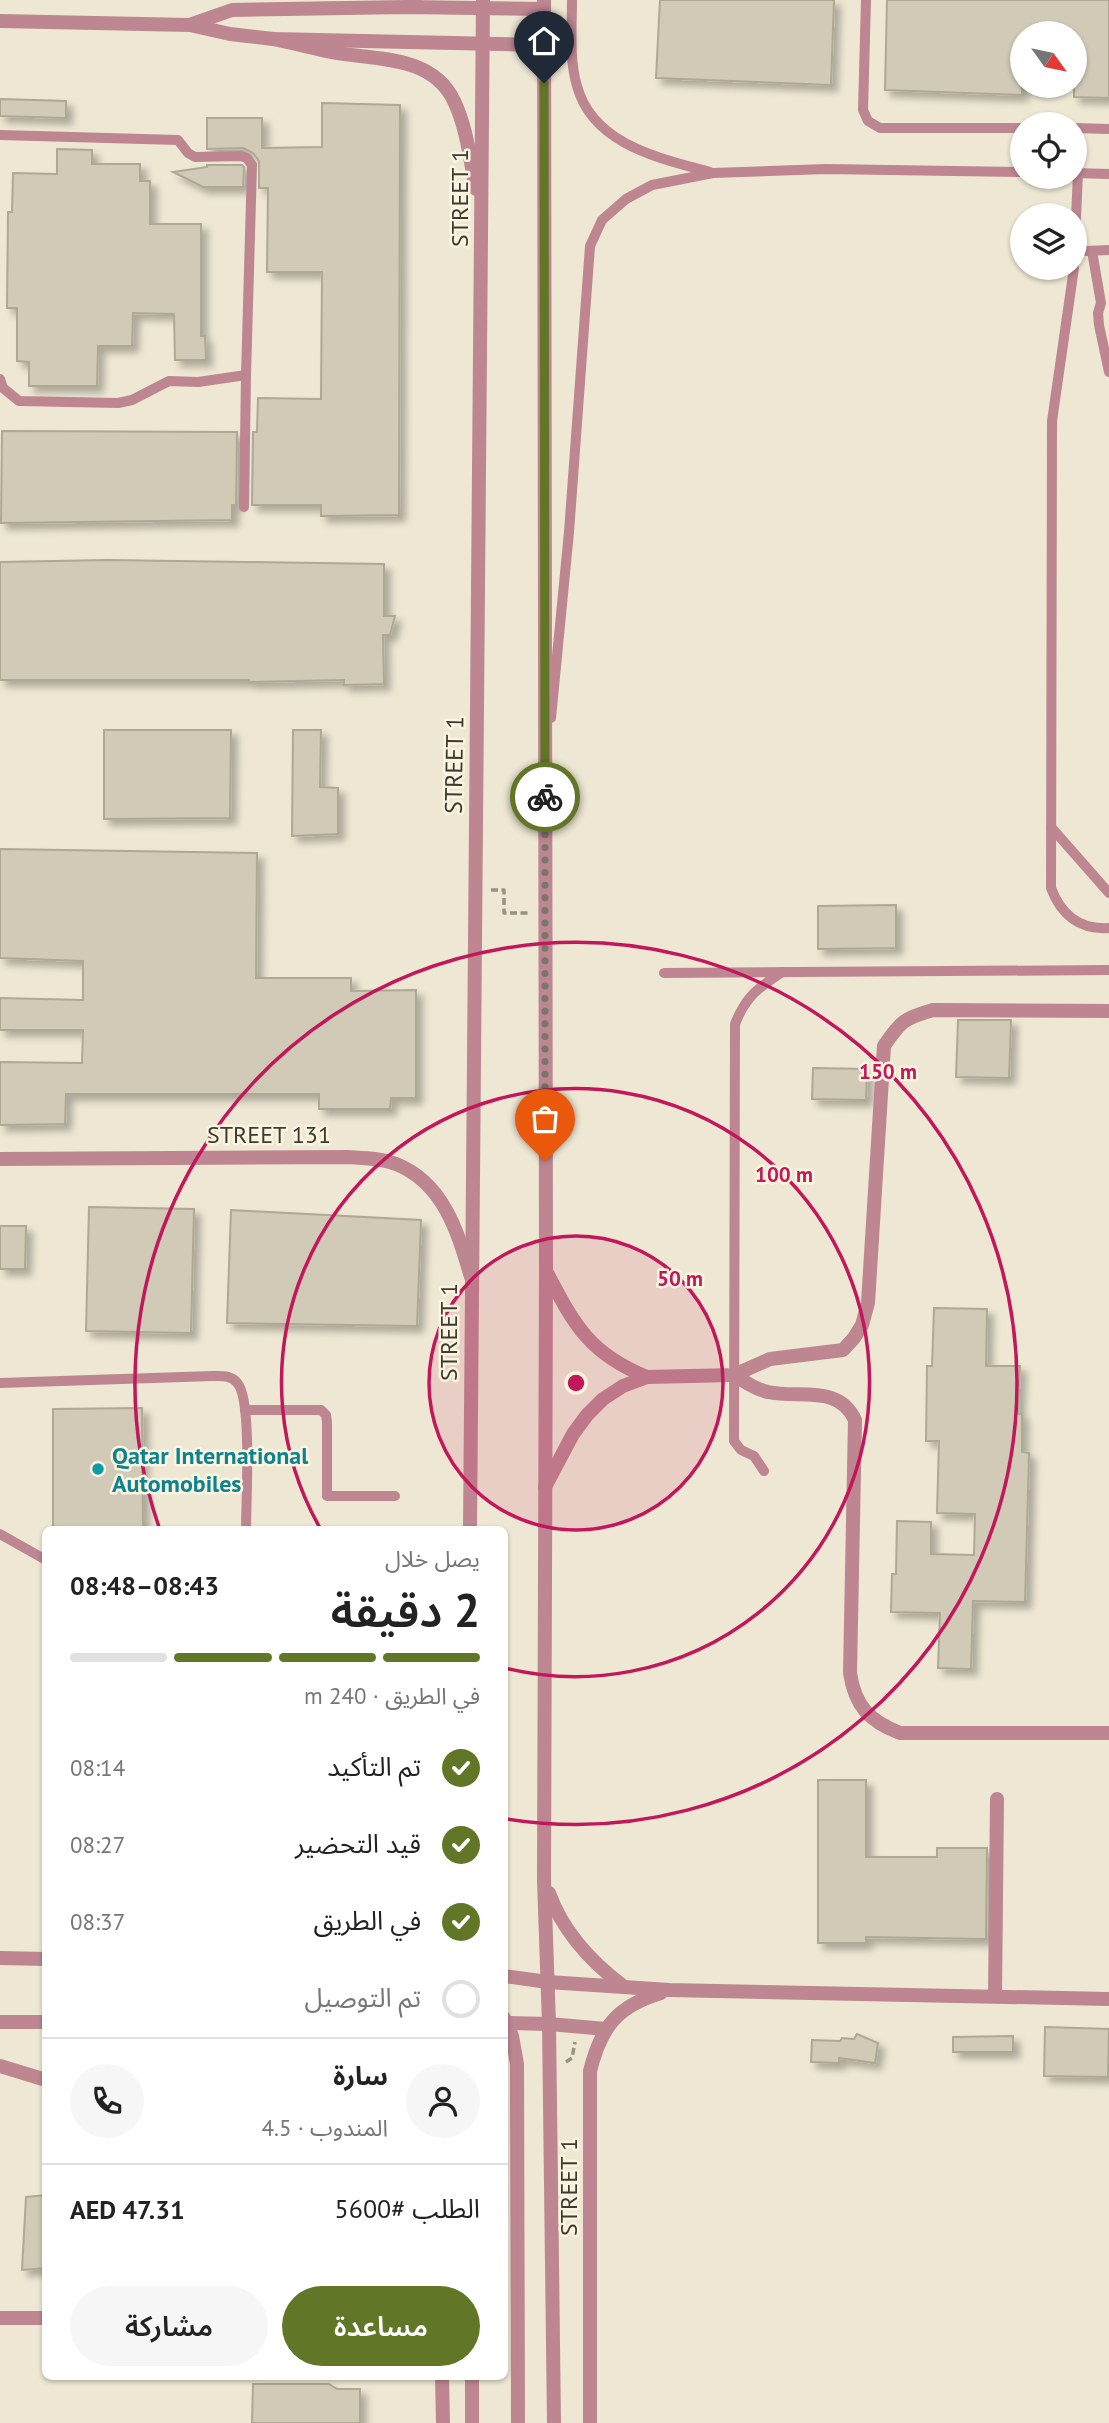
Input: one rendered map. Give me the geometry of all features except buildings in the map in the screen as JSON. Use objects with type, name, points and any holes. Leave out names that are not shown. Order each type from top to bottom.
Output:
[{"type":"street","points":[[190,25],[232,10],[411,4],[544,5]]},
{"type":"street","name":"STREET 1","points":[[470,1526],[483,4]]},
{"type":"street","name":"STREET 1","points":[[544,5],[544,1880],[549,2024],[554,2423]]},
{"type":"street","points":[[0,21],[190,25],[230,34],[273,39],[544,45]]},
{"type":"street","points":[[273,39],[333,52],[384,57],[416,67],[437,79],[454,99],[462,123],[482,215]]},
{"type":"street","points":[[734,1375],[770,1359],[843,1350],[862,1325],[869,1303],[884,1046],[909,1016],[933,1010],[1109,1011]]},
{"type":"street","name":"STREET 131","points":[[0,1159],[348,1157],[395,1164],[412,1172],[428,1185],[443,1205],[457,1228],[471,1278]]},
{"type":"street","name":"STREET 1","points":[[546,1270],[569,1315],[586,1338],[623,1368],[647,1377]]},
{"type":"street","points":[[734,1375],[766,1392],[836,1399],[849,1406],[855,1420],[850,1673],[853,1693],[866,1712],[884,1727],[900,1733],[1109,1733]]},
{"type":"street","name":"STREET 1","points":[[545,1487],[573,1434],[587,1415],[603,1399],[622,1386],[647,1377],[734,1375]]},
{"type":"street","points":[[995,1996],[997,1799]]},
{"type":"street","points":[[544,1880],[553,1905],[579,1946],[623,1986]]},
{"type":"street","points":[[0,1958],[42,1959]]},
{"type":"street","points":[[508,1977],[548,1982]]},
{"type":"street","name":"STREET 1","points":[[548,1982],[669,1990],[1109,1999]]},
{"type":"street","name":"STREET 1","points":[[590,2423],[590,2071],[606,2029],[626,2007],[669,1990]]},
{"type":"street","points":[[0,2022],[42,2022]]},
{"type":"street","points":[[508,2022],[606,2029]]},
{"type":"street","points":[[508,2029],[514,2044],[517,2064],[518,2423]]},
{"type":"street","points":[[0,2066],[42,2079]]},
{"type":"street","points":[[0,2318],[42,2318]]},
{"type":"street","points":[[442,2380],[443,2423]]},
{"type":"street","points":[[472,2380],[472,2423]]},
{"type":"lane","points":[[572,0],[572,46],[576,83],[583,103],[596,120],[608,133],[625,143],[656,157],[713,173]]},
{"type":"lane","points":[[866,0],[863,110],[868,121],[880,128],[1010,128]]},
{"type":"lane","points":[[1087,128],[1109,129]]},
{"type":"lane","points":[[0,135],[178,140],[188,153],[195,157],[241,156],[247,158],[252,165],[244,507]]},
{"type":"lane","points":[[545,785],[569,532],[590,246],[602,220],[626,199],[652,185],[713,173],[826,169],[1010,172]]},
{"type":"lane","points":[[1087,173],[1109,174]]},
{"type":"lane","points":[[1087,252],[1109,250]]},
{"type":"lane","points":[[1092,251],[1105,302],[1098,313],[1102,347],[1109,372]]},
{"type":"lane","points":[[1072,280],[1052,421],[1051,888],[1055,899],[1068,916],[1078,923],[1089,928],[1109,928]]},
{"type":"lane","points":[[0,379],[4,388],[19,401],[118,403],[132,400],[169,381],[198,382],[246,376]]},
{"type":"lane","points":[[1051,827],[1109,893]]},
{"type":"lane","points":[[664,973],[1109,970]]},
{"type":"lane","points":[[764,1471],[754,1456],[741,1450],[734,1441],[735,1024],[743,1005],[755,990],[782,972]]},
{"type":"lane","points":[[0,1383],[226,1376],[234,1380],[240,1385],[245,1410],[246,1526]]},
{"type":"lane","points":[[245,1410],[320,1410],[326,1415],[327,1422],[327,1496],[395,1496]]},
{"type":"lane","points":[[0,1534],[42,1558]]},
{"type":"path","points":[[475,890],[504,890],[504,913],[545,913]]},
{"type":"way so far","points":[[545,797],[545,1161]]},
{"type":"place","name":"Qatar International Automobiles","points":[[98,1469]]},
{"type":"route","points":[[544,83],[545,797]]}]
